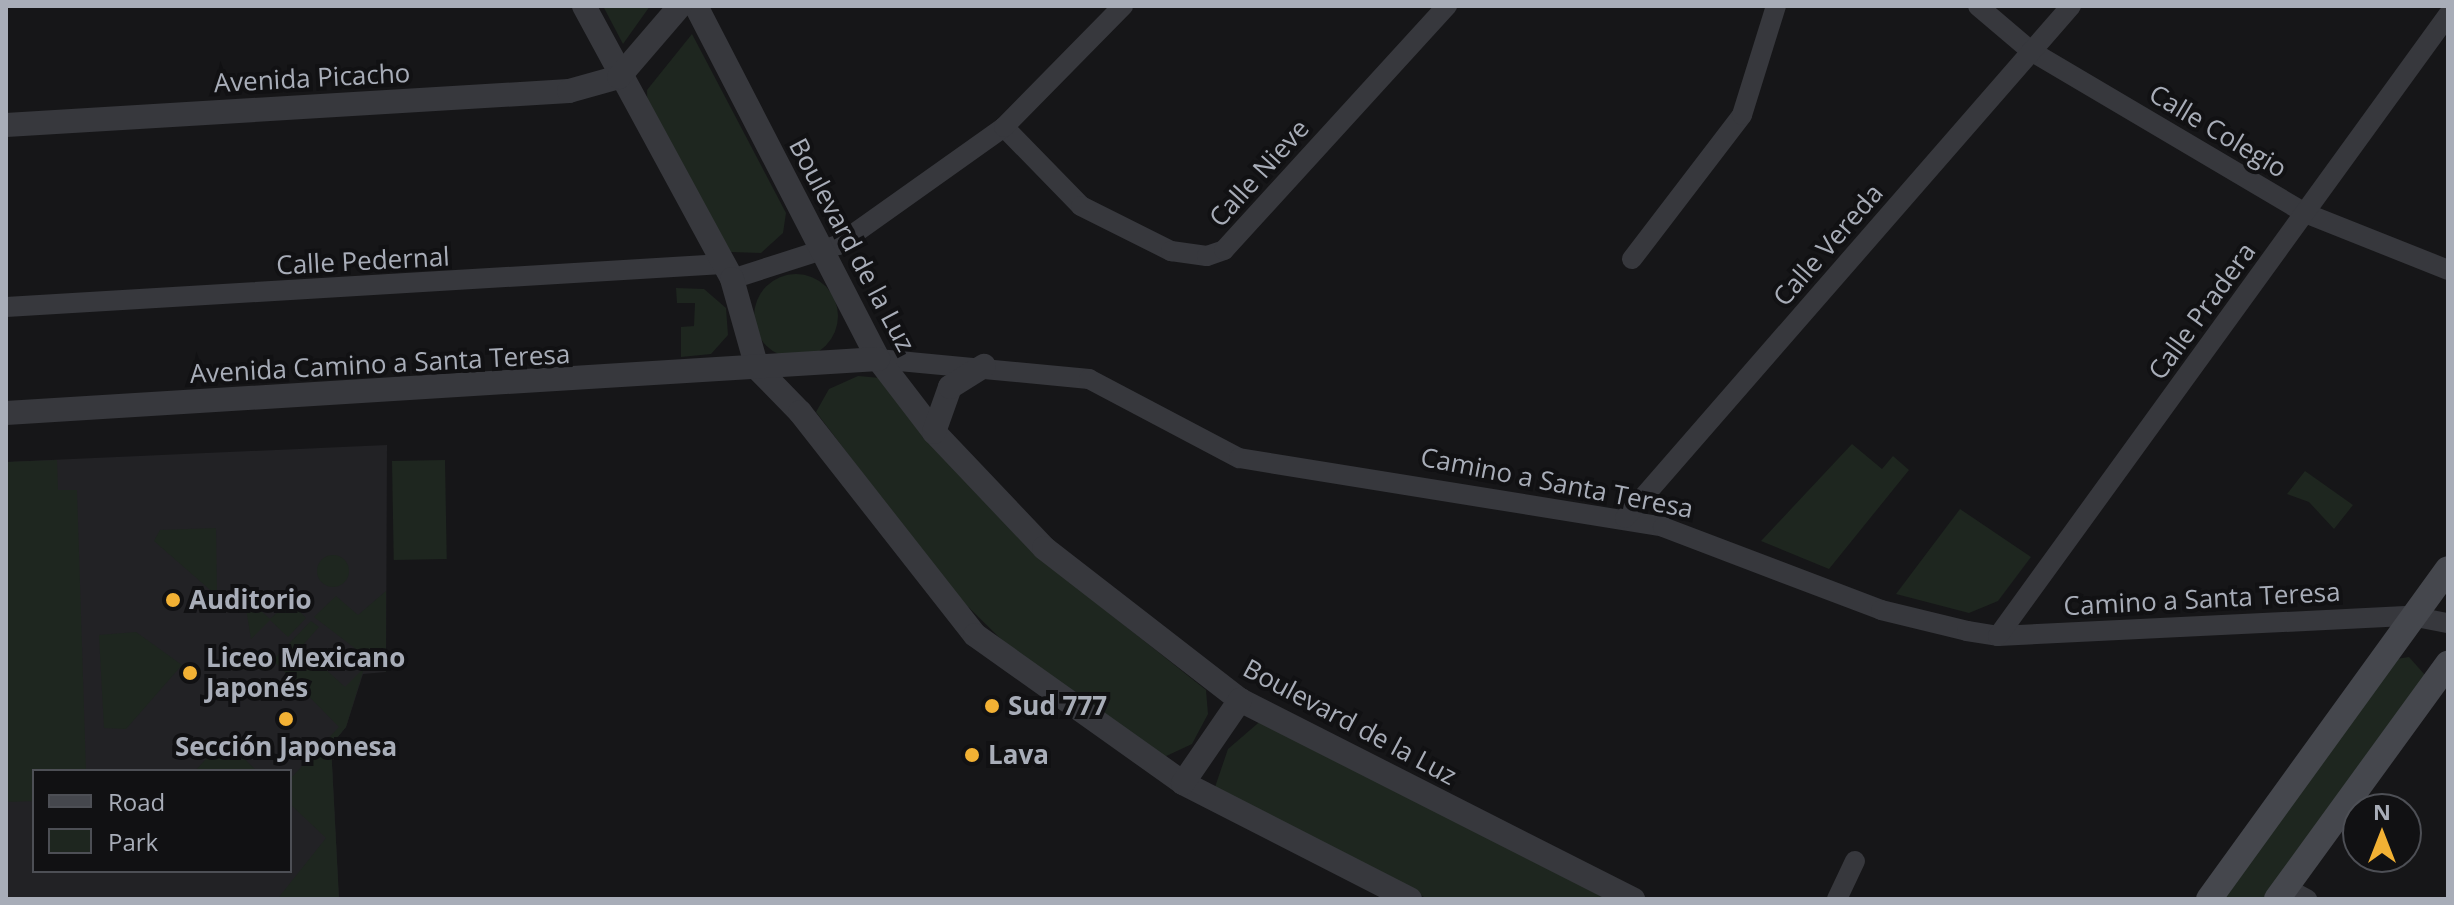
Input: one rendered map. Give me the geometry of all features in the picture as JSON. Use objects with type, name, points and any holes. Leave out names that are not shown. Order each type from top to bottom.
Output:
[{"type":"main road","points":[[2209,899],[2448,569]]},
{"type":"main road","points":[[2290,895],[2448,664]]},
{"type":"street","points":[[584,6],[619,77],[728,271],[757,368],[828,446],[975,635],[1183,783],[1410,899]]},
{"type":"street","points":[[619,77],[680,6]]},
{"type":"street","name":"Boulevard de la Luz","points":[[696,6],[821,254],[878,359],[934,432],[1084,584],[1240,700],[1633,899]]},
{"type":"street","name":"Calle Pedernal","points":[[6,307],[728,271],[821,254],[1004,127],[1123,6]]},
{"type":"street","name":"Calle Nieve","points":[[1004,127],[1081,206],[1171,251],[1207,256],[1224,250],[1447,6]]},
{"type":"street","points":[[1632,259],[1742,115],[1776,6]]},
{"type":"street","name":"Calle Colegio","points":[[1978,6],[2031,51],[2305,213],[2448,270]]},
{"type":"street","name":"Calle Vereda","points":[[1625,518],[2071,6]]},
{"type":"street","name":"Calle Pradera","points":[[1998,636],[2448,15]]},
{"type":"street","name":"Avenida Picacho","points":[[6,125],[569,91],[619,77]]},
{"type":"street","name":"Camino a Santa Teresa","points":[[757,368],[878,359],[984,366],[1106,385],[1239,458],[1625,518],[1739,552],[1881,610],[1998,636],[2411,616],[2448,623]]},
{"type":"street","points":[[934,432],[950,387],[984,366]]},
{"type":"street","name":"Avenida Camino a Santa Teresa","points":[[6,413],[757,368]]},
{"type":"street","points":[[1183,783],[1240,700]]},
{"type":"street","points":[[1837,899],[1855,861]]},
{"type":"shaded area","name":"Liceo Mexicano Japonés","points":[[387,445],[386,672],[363,674],[346,727],[331,745],[339,899],[6,899],[6,462]]},
{"type":"green space","points":[[603,6],[650,6],[623,44]]},
{"type":"green space","points":[[692,34],[786,213],[783,233],[761,253],[731,252],[648,121],[647,90]]},
{"type":"green space","points":[[788,274],[804,274],[820,281],[831,292],[838,316],[835,332],[826,346],[804,358],[788,358],[772,351],[761,340],[754,324],[754,308],[761,292],[772,281]]},
{"type":"green space","points":[[676,288],[704,289],[726,308],[728,335],[711,354],[681,357],[681,327],[694,326],[695,303],[677,303]]},
{"type":"green space","points":[[858,376],[880,378],[1046,563],[1206,690],[1208,714],[1192,744],[1162,758],[1009,647],[953,592],[816,412],[829,389]]},
{"type":"green space","points":[[1852,444],[1882,469],[1893,456],[1909,470],[1829,569],[1761,541]]},
{"type":"green space","points":[[57,460],[58,490],[77,490],[86,769],[32,769],[32,801],[6,802],[6,462]]},
{"type":"green space","points":[[445,460],[447,559],[394,560],[392,461]]},
{"type":"green space","points":[[2305,471],[2353,505],[2334,529],[2309,502],[2287,494]]},
{"type":"green space","points":[[1960,509],[2031,557],[1998,601],[1969,613],[1896,594]]},
{"type":"green space","points":[[216,528],[217,596],[154,541],[160,530]]},
{"type":"green space","points":[[333,555],[344,560],[349,571],[344,582],[333,587],[322,582],[317,571],[322,560]]},
{"type":"green space","points":[[386,591],[386,672],[314,617],[336,596],[358,615]]},
{"type":"green space","points":[[244,596],[270,619],[290,601],[306,618],[288,637],[270,620],[251,639]]},
{"type":"green space","points":[[311,621],[319,627],[301,647],[345,687],[364,668],[346,727],[331,745],[339,899],[279,897],[326,838],[292,806],[292,777],[339,727],[273,660]]},
{"type":"green space","points":[[136,632],[182,665],[126,729],[104,728],[99,635]]},
{"type":"green space","points":[[2409,657],[2425,675],[2264,899],[2223,899],[2396,659]]},
{"type":"green space","points":[[1264,718],[1608,899],[1428,899],[1214,790],[1228,749]]},
{"type":"green space","points":[[224,739],[255,769],[197,769]]},
{"type":"place","name":"Auditorio","points":[[173,600]]},
{"type":"place","name":"Liceo Mexicano Japonés","points":[[190,673]]},
{"type":"place","name":"Sud 777","points":[[992,706]]},
{"type":"place","name":"Sección Japonesa","points":[[286,719]]},
{"type":"place","name":"Lava","points":[[972,755]]}]
